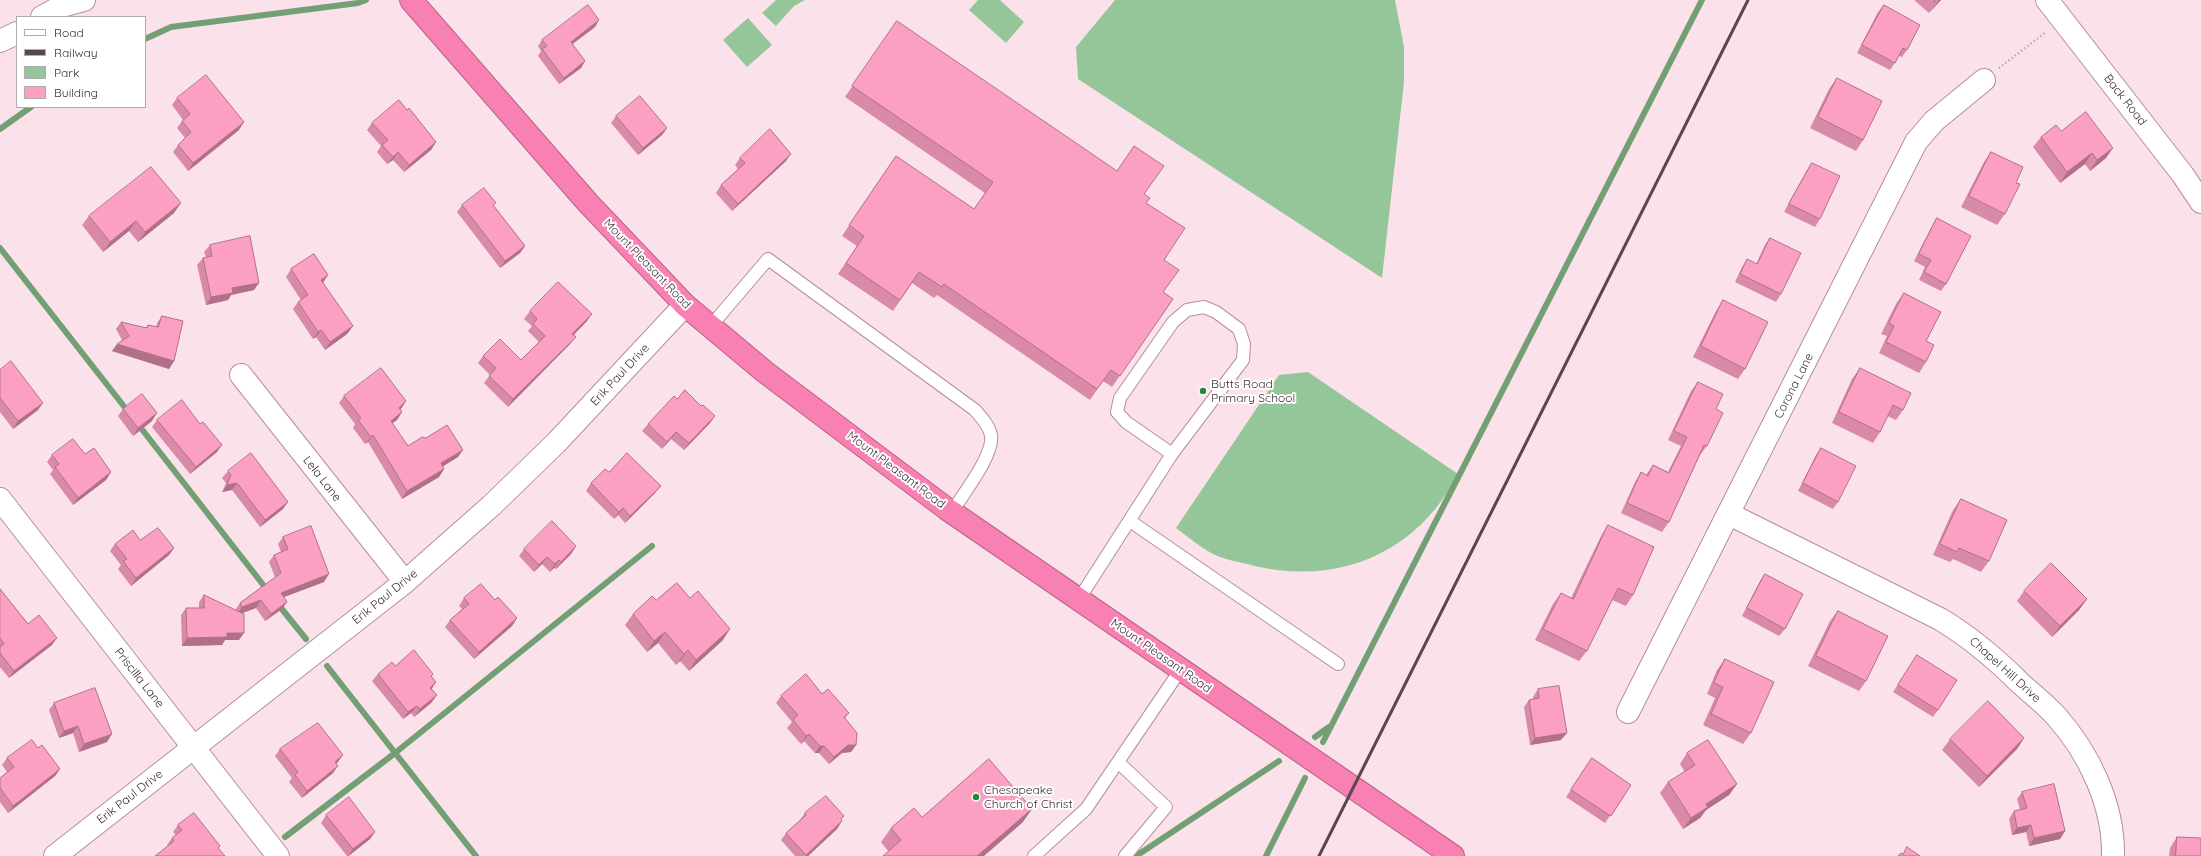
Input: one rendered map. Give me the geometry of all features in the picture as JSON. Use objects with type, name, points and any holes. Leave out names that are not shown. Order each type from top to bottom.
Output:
[{"type":"highway","name":"Mount Pleasant Road","points":[[410,0],[588,203],[686,305],[710,327],[771,377],[952,512],[1453,856]]},
{"type":"street","points":[[44,16],[62,6],[84,0]]},
{"type":"street","name":"Back Road","points":[[2048,0],[2179,170],[2201,202]]},
{"type":"street","points":[[0,42],[16,33]]},
{"type":"street","name":"Corona Lane","points":[[1628,712],[1916,142],[1934,121],[1984,80]]},
{"type":"street","name":"Erik Paul Drive","points":[[55,856],[405,582],[492,505],[556,442],[686,305]]},
{"type":"street","name":"Lela Lane","points":[[241,375],[405,582]]},
{"type":"street","name":"Priscilla Lane","points":[[0,499],[278,856]]},
{"type":"street","name":"Chapel Hill Drive","points":[[1729,514],[1940,619],[1964,633],[1988,652],[2056,716],[2077,743],[2095,774],[2107,809],[2114,844],[2113,856]]},
{"type":"lane","points":[[710,327],[768,259],[975,410],[986,423],[991,436],[990,450],[952,512]]},
{"type":"lane","points":[[1080,599],[1172,454],[1243,360],[1244,344],[1238,329],[1216,312],[1204,307],[1187,310],[1173,322],[1120,398],[1117,412],[1126,422],[1172,454]]},
{"type":"lane","points":[[1130,521],[1338,664]]},
{"type":"lane","points":[[1034,856],[1086,809],[1181,669]]},
{"type":"lane","points":[[1118,762],[1166,807],[1125,856]]},
{"type":"path","points":[[1984,80],[2063,20]]},
{"type":"green space","points":[[776,0],[805,0],[794,6],[776,26],[762,13]]},
{"type":"green space","points":[[978,0],[1000,0],[1024,22],[1006,43],[969,10]]},
{"type":"green space","points":[[1115,0],[1395,0],[1404,47],[1404,82],[1382,278],[1078,79],[1076,47]]},
{"type":"green space","points":[[748,18],[772,45],[747,67],[723,40]]},
{"type":"green space","points":[[1308,372],[1458,474],[1441,501],[1421,524],[1399,543],[1373,557],[1346,566],[1317,571],[1286,571],[1255,566],[1227,559],[1211,553],[1176,528],[1279,375]]},
{"type":"building","points":[[588,5],[599,20],[571,42],[585,61],[564,78],[542,49],[547,46],[542,40]]},
{"type":"building","points":[[1884,5],[1920,25],[1907,50],[1903,48],[1895,63],[1862,45]]},
{"type":"building","points":[[897,21],[1117,171],[1134,146],[1164,166],[1144,194],[1150,198],[1146,203],[1185,228],[1164,260],[1179,270],[1163,292],[1173,299],[1120,376],[1111,370],[1097,389],[944,284],[942,287],[919,272],[900,300],[846,263],[864,236],[849,225],[896,156],[974,209],[993,182],[852,86]]},
{"type":"building","points":[[206,75],[244,122],[193,163],[178,145],[191,132],[182,121],[190,114],[177,98]]},
{"type":"building","points":[[1837,78],[1882,101],[1863,140],[1818,117]]},
{"type":"building","points":[[640,96],[667,128],[643,148],[616,116]]},
{"type":"building","points":[[399,100],[407,110],[409,108],[436,142],[409,165],[398,152],[393,157],[382,145],[388,140],[372,123]]},
{"type":"building","points":[[2086,112],[2113,148],[2097,160],[2092,153],[2067,172],[2041,137],[2056,125],[2061,131]]},
{"type":"building","points":[[770,129],[791,154],[738,204],[721,185],[745,163],[740,158]]},
{"type":"building","points":[[1991,152],[2023,167],[2016,183],[2020,184],[2005,214],[1969,196]]},
{"type":"building","points":[[1812,163],[1840,176],[1820,219],[1789,204]]},
{"type":"building","points":[[151,167],[181,203],[145,232],[136,221],[110,242],[89,216]]},
{"type":"building","points":[[484,188],[496,203],[493,205],[525,246],[505,261],[462,205]]},
{"type":"building","points":[[1937,218],[1971,236],[1946,284],[1924,272],[1931,260],[1919,254]]},
{"type":"building","points":[[250,236],[259,283],[232,288],[233,293],[211,297],[203,258],[212,256],[210,245]]},
{"type":"building","points":[[1770,238],[1801,253],[1781,294],[1740,274],[1747,259],[1757,264]]},
{"type":"building","points":[[314,254],[328,275],[321,280],[353,326],[330,342],[321,330],[318,332],[298,302],[308,295],[291,269]]},
{"type":"building","points":[[558,282],[592,314],[572,334],[576,337],[513,399],[489,376],[496,368],[483,356],[500,339],[521,360],[545,336],[533,324],[537,319],[530,311]]},
{"type":"building","points":[[1904,293],[1941,312],[1926,341],[1934,345],[1926,362],[1886,342],[1894,326],[1889,323]]},
{"type":"building","points":[[1723,300],[1768,322],[1745,369],[1701,346]]},
{"type":"building","points":[[162,316],[183,321],[174,361],[117,344],[129,336],[121,322],[147,328],[148,325],[158,327]]},
{"type":"building","points":[[11,361],[43,403],[18,421],[0,398],[0,370]]},
{"type":"building","points":[[381,368],[406,401],[399,408],[402,412],[391,421],[408,446],[422,437],[426,438],[447,425],[463,450],[441,463],[444,469],[407,491],[373,435],[371,437],[358,420],[361,418],[344,396]]},
{"type":"building","points":[[1860,368],[1911,393],[1903,410],[1893,405],[1880,432],[1839,412]]},
{"type":"building","points":[[1698,382],[1723,394],[1716,409],[1723,413],[1707,446],[1704,445],[1669,522],[1627,503],[1641,472],[1648,476],[1653,465],[1669,473],[1687,437],[1674,431]]},
{"type":"building","points":[[685,390],[701,406],[703,405],[715,416],[689,443],[676,432],[667,442],[648,424],[674,396],[677,399]]},
{"type":"building","points":[[142,394],[157,413],[138,428],[123,409]]},
{"type":"building","points":[[182,400],[200,424],[203,422],[222,445],[196,467],[157,420]]},
{"type":"building","points":[[73,439],[85,454],[94,448],[111,472],[78,498],[55,467],[59,464],[52,455]]},
{"type":"building","points":[[1821,448],[1856,466],[1838,502],[1803,483]]},
{"type":"building","points":[[251,453],[288,502],[265,520],[237,483],[227,485],[231,475],[228,471]]},
{"type":"building","points":[[627,453],[661,486],[630,516],[623,508],[619,512],[591,483],[605,469],[609,472]]},
{"type":"building","points":[[1961,499],[2007,520],[1989,561],[1959,548],[1957,552],[1940,544]]},
{"type":"building","points":[[552,521],[576,546],[561,562],[559,560],[555,564],[547,557],[539,565],[524,549]]},
{"type":"building","points":[[1608,525],[1654,547],[1633,595],[1618,588],[1587,651],[1543,629],[1561,593],[1573,599]]},
{"type":"building","points":[[311,526],[329,574],[281,593],[287,602],[271,614],[261,600],[242,607],[240,603],[281,573],[274,555],[288,549],[283,537]]},
{"type":"building","points":[[158,528],[174,548],[136,578],[123,561],[127,559],[115,544],[133,530],[140,540]]},
{"type":"building","points":[[2051,563],[2087,599],[2060,626],[2024,591]]},
{"type":"building","points":[[1765,574],[1803,594],[1785,629],[1747,608]]},
{"type":"building","points":[[677,583],[690,598],[698,591],[730,629],[696,660],[688,650],[684,654],[665,632],[654,641],[633,614],[652,596],[656,600]]},
{"type":"building","points":[[481,584],[495,600],[498,597],[517,618],[479,652],[450,620],[469,604],[464,598]]},
{"type":"building","points":[[0,589],[28,624],[39,615],[57,638],[14,671],[0,653],[0,647],[4,644],[0,638]]},
{"type":"building","points":[[204,595],[244,614],[244,633],[227,633],[227,637],[187,638],[186,608],[204,608]]},
{"type":"building","points":[[1838,611],[1888,636],[1866,681],[1816,656]]},
{"type":"building","points":[[414,650],[433,674],[431,676],[436,682],[430,688],[437,695],[420,709],[417,706],[408,712],[378,674],[392,662],[395,666]]},
{"type":"building","points":[[1917,655],[1957,680],[1938,710],[1898,685]]},
{"type":"building","points":[[1725,659],[1774,682],[1751,733],[1711,714],[1723,687],[1714,683]]},
{"type":"building","points":[[806,674],[822,694],[828,689],[849,713],[844,717],[857,733],[856,745],[848,745],[834,757],[824,746],[820,746],[809,734],[806,736],[793,720],[798,715],[781,696]]},
{"type":"building","points":[[1559,686],[1567,733],[1535,738],[1529,700],[1539,698],[1538,689]]},
{"type":"building","points":[[95,688],[112,734],[84,744],[78,726],[64,731],[54,703]]},
{"type":"building","points":[[1988,701],[2024,738],[1987,776],[1950,739]]},
{"type":"building","points":[[318,723],[343,755],[335,762],[338,766],[307,791],[295,775],[298,772],[280,749]]},
{"type":"building","points":[[32,740],[38,748],[42,745],[60,769],[13,806],[0,788],[0,778],[14,767],[7,758]]},
{"type":"building","points":[[1708,740],[1737,784],[1706,804],[1708,807],[1691,818],[1668,782],[1695,765],[1687,753]]},
{"type":"building","points":[[1592,758],[1631,785],[1611,816],[1571,790]]},
{"type":"building","name":"Chesapeake Church of Christ","points":[[989,759],[1032,809],[977,856],[883,856],[901,840],[891,828],[914,808],[922,817]]},
{"type":"building","points":[[2054,784],[2065,831],[2034,838],[2031,825],[2017,828],[2014,811],[2027,808],[2022,792]]},
{"type":"building","points":[[826,796],[844,816],[841,819],[842,821],[806,855],[786,833],[806,815],[805,813]]},
{"type":"building","points":[[349,797],[375,832],[353,849],[326,815]]},
{"type":"building","points":[[194,813],[220,846],[218,848],[225,856],[155,856],[174,841],[172,838],[182,830],[178,825]]},
{"type":"building","points":[[2177,837],[2201,838],[2201,856],[2176,856]]},
{"type":"building","points":[[1907,847],[1920,856],[1898,856],[1901,853],[1903,854]]},
{"type":"waterway","points":[[146,39],[171,27],[358,3],[366,0]]},
{"type":"waterway","points":[[1323,742],[1702,0]]},
{"type":"waterway","points":[[0,129],[30,108]]},
{"type":"waterway","points":[[0,248],[130,414]]},
{"type":"waterway","points":[[137,423],[268,591]]},
{"type":"waterway","points":[[285,837],[395,753],[652,546]]},
{"type":"waterway","points":[[277,603],[306,639]]},
{"type":"waterway","points":[[327,666],[476,856]]},
{"type":"waterway","points":[[1315,737],[1329,727]]},
{"type":"waterway","points":[[1136,856],[1279,761]]},
{"type":"waterway","points":[[1266,856],[1305,778]]},
{"type":"railway","points":[[1319,856],[1748,0]]},
{"type":"place","name":"Butts Road Primary School","points":[[1203,391]]},
{"type":"place","name":"Chesapeake Church of Christ","points":[[976,797]]}]
